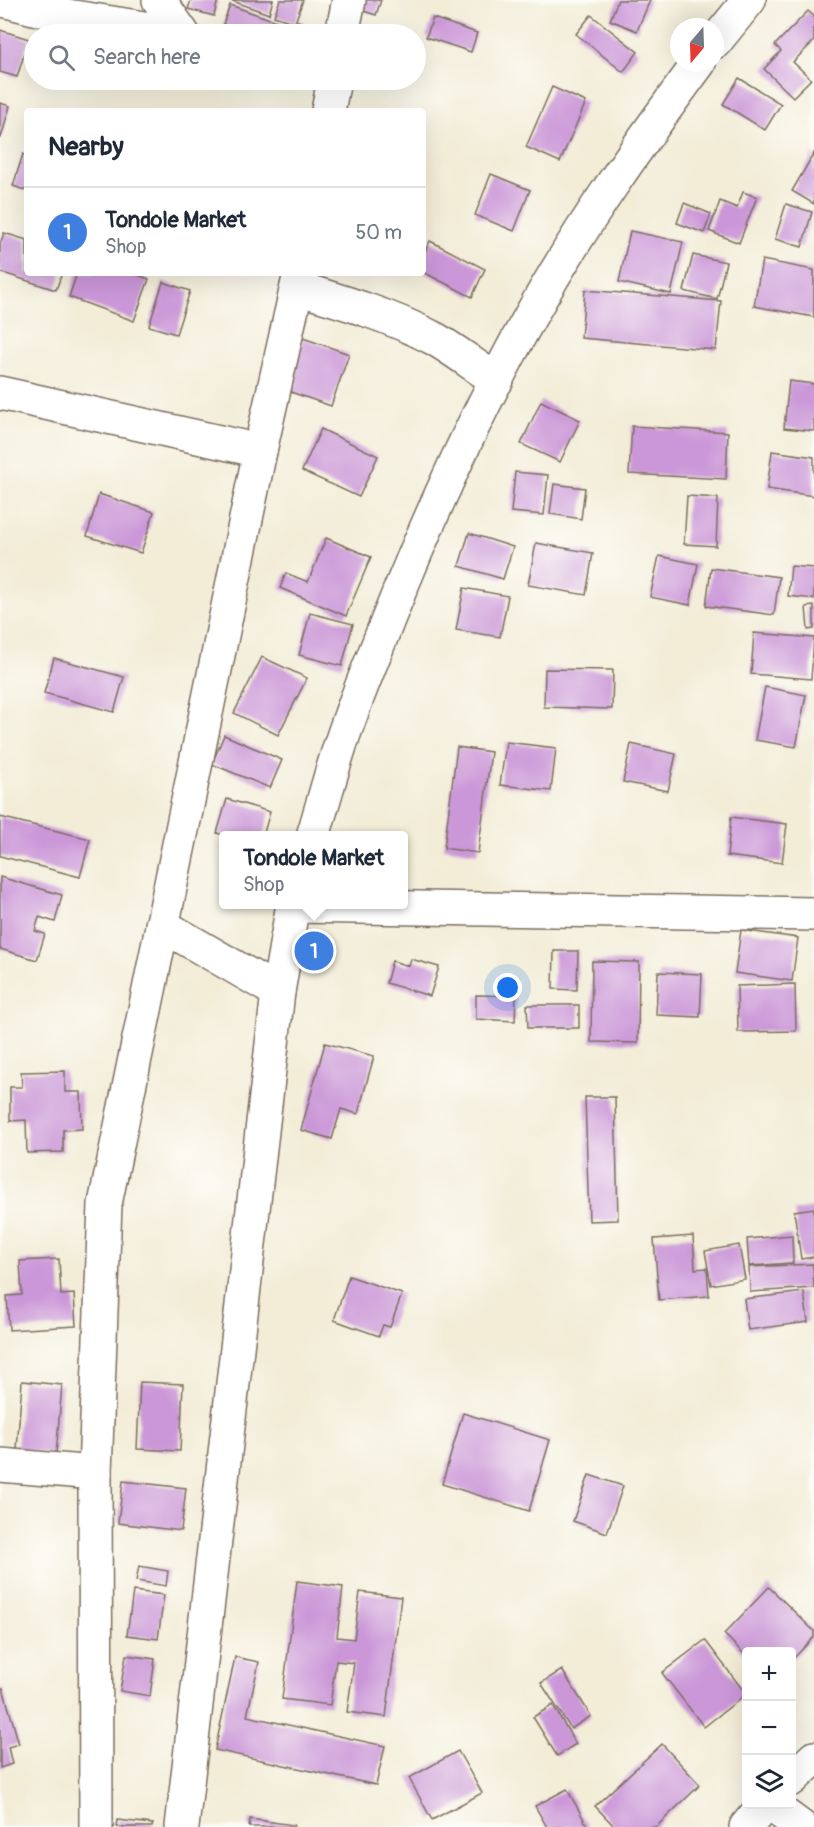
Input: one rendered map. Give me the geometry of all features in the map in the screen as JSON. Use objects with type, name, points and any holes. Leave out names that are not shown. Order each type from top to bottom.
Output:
[{"type":"street","points":[[3,0],[61,15],[119,24]]},
{"type":"street","points":[[159,0],[176,24]]},
{"type":"street","points":[[344,24],[348,0]]},
{"type":"street","points":[[724,31],[749,0]]},
{"type":"street","points":[[315,831],[342,740],[403,581],[460,452],[531,314],[589,220],[651,127],[692,72]]},
{"type":"street","points":[[96,1827],[95,1473],[105,1204],[260,452],[298,280],[436,340],[497,380]]},
{"type":"street","points":[[0,393],[260,452]]},
{"type":"street","points":[[408,907],[814,914]]},
{"type":"street","points":[[182,1827],[278,992],[292,909]]},
{"type":"street","points":[[162,925],[278,992]]},
{"type":"street","points":[[0,1465],[95,1473]]},
{"type":"street","points":[[796,1775],[814,1758]]},
{"type":"street","points":[[746,1827],[762,1809]]},
{"type":"street","points":[[774,1809],[801,1827]]},
{"type":"building","points":[[191,0],[218,0],[214,16],[188,9]]},
{"type":"building","points":[[230,0],[273,0],[269,14]]},
{"type":"building","points":[[280,0],[303,0],[295,23],[274,16]]},
{"type":"building","points":[[360,0],[381,0],[376,15],[357,9]]},
{"type":"building","points":[[618,0],[650,0],[637,31],[610,20]]},
{"type":"building","points":[[230,5],[284,24],[223,24]]},
{"type":"building","points":[[808,11],[814,16],[814,41],[793,62],[811,79],[793,97],[764,69],[781,51],[775,45]]},
{"type":"building","points":[[591,15],[638,52],[623,72],[576,34]]},
{"type":"building","points":[[433,18],[477,33],[471,52],[426,37]]},
{"type":"building","points":[[0,30],[24,37],[24,55],[17,77],[0,72]]},
{"type":"building","points":[[739,78],[781,104],[765,130],[723,104]]},
{"type":"building","points":[[552,87],[586,102],[560,162],[526,147]]},
{"type":"building","points":[[0,103],[10,106],[1,138],[0,138]]},
{"type":"building","points":[[814,153],[814,204],[792,191]]},
{"type":"building","points":[[23,154],[24,190],[13,186]]},
{"type":"building","points":[[491,174],[530,190],[514,231],[475,215]]},
{"type":"building","points":[[743,192],[757,197],[739,243],[709,231],[720,201],[737,208]]},
{"type":"building","points":[[684,203],[711,214],[704,233],[677,223]]},
{"type":"building","points":[[786,204],[812,212],[802,247],[775,239]]},
{"type":"building","points":[[630,231],[683,242],[671,294],[619,282]]},
{"type":"building","points":[[4,233],[24,239],[24,276],[61,276],[56,290],[0,272],[0,244]]},
{"type":"building","points":[[430,241],[485,269],[472,297],[426,274],[426,250]]},
{"type":"building","points":[[693,255],[726,262],[717,299],[684,291]]},
{"type":"building","points":[[762,260],[814,270],[814,317],[754,306]]},
{"type":"building","points":[[76,276],[140,276],[149,279],[134,321],[69,297]]},
{"type":"building","points":[[163,282],[190,291],[176,334],[149,326]]},
{"type":"building","points":[[585,290],[721,301],[716,350],[581,338]]},
{"type":"building","points":[[303,338],[349,354],[331,406],[285,390]]},
{"type":"building","points":[[789,381],[814,384],[814,431],[784,428]]},
{"type":"building","points":[[541,401],[580,420],[560,462],[521,444]]},
{"type":"building","points":[[632,426],[728,432],[726,479],[629,474]]},
{"type":"building","points":[[321,429],[378,456],[359,497],[302,471]]},
{"type":"building","points":[[772,451],[814,457],[814,496],[767,489]]},
{"type":"building","points":[[515,472],[548,475],[544,515],[511,512]]},
{"type":"building","points":[[554,484],[585,488],[581,519],[550,514]]},
{"type":"building","points":[[99,494],[154,512],[141,553],[87,536]]},
{"type":"building","points":[[687,496],[718,498],[716,546],[684,544]]},
{"type":"building","points":[[469,533],[513,547],[503,579],[459,566]]},
{"type":"building","points":[[326,538],[371,557],[346,616],[280,588],[286,573],[308,582]]},
{"type":"building","points":[[536,543],[593,553],[586,595],[528,585]]},
{"type":"building","points":[[659,556],[698,564],[690,605],[650,597]]},
{"type":"building","points":[[791,566],[814,568],[814,599],[788,596]]},
{"type":"building","points":[[711,568],[779,577],[774,615],[706,606]]},
{"type":"building","points":[[464,588],[508,596],[500,637],[456,630]]},
{"type":"building","points":[[814,606],[814,629],[808,630],[806,607]]},
{"type":"building","points":[[310,613],[353,624],[342,666],[299,655]]},
{"type":"building","points":[[754,633],[814,638],[811,679],[751,674]]},
{"type":"building","points":[[262,657],[307,678],[278,735],[234,713]]},
{"type":"building","points":[[54,658],[124,677],[114,712],[44,693]]},
{"type":"building","points":[[545,669],[613,670],[612,709],[544,707]]},
{"type":"building","points":[[765,687],[806,695],[796,747],[755,740]]},
{"type":"building","points":[[224,735],[282,760],[270,788],[212,764]]},
{"type":"building","points":[[506,742],[556,748],[551,791],[500,785]]},
{"type":"building","points":[[631,744],[676,754],[668,791],[623,782]]},
{"type":"building","points":[[457,747],[491,752],[478,853],[444,848]]},
{"type":"building","points":[[227,799],[270,812],[264,831],[219,831],[219,834],[217,833]]},
{"type":"building","points":[[0,817],[90,839],[80,877],[0,856]]},
{"type":"building","points":[[731,817],[787,824],[782,863],[727,856]]},
{"type":"building","points":[[0,877],[62,895],[55,922],[39,917],[35,931],[45,934],[37,960],[0,949]]},
{"type":"building","points":[[741,930],[798,938],[792,981],[735,973]]},
{"type":"building","points":[[554,951],[578,951],[577,990],[553,989]]},
{"type":"building","points":[[411,959],[439,967],[430,996],[386,983],[392,961],[409,966]]},
{"type":"building","points":[[592,961],[639,962],[638,1043],[591,1042]]},
{"type":"building","points":[[658,972],[702,974],[700,1017],[656,1015]]},
{"type":"building","points":[[795,984],[796,1031],[738,1032],[737,986]]},
{"type":"building","points":[[476,995],[516,996],[515,1021],[476,1019]]},
{"type":"building","points":[[527,1005],[579,1005],[579,1028],[528,1028]]},
{"type":"building","points":[[325,1043],[374,1056],[358,1114],[341,1109],[332,1139],[301,1130]]},
{"type":"building","points":[[65,1071],[65,1092],[81,1092],[82,1129],[63,1130],[63,1152],[27,1153],[26,1120],[10,1121],[10,1087],[22,1087],[21,1072]]},
{"type":"building","points":[[585,1097],[615,1097],[618,1220],[589,1221]]},
{"type":"building","points":[[814,1208],[814,1257],[801,1259],[794,1211]]},
{"type":"building","points":[[792,1235],[793,1263],[749,1266],[747,1239]]},
{"type":"building","points":[[693,1236],[695,1269],[707,1268],[709,1296],[659,1300],[654,1239]]},
{"type":"building","points":[[739,1245],[745,1279],[711,1285],[705,1251]]},
{"type":"building","points":[[59,1259],[61,1295],[74,1294],[76,1326],[9,1330],[7,1296],[22,1295],[20,1261]]},
{"type":"building","points":[[813,1264],[814,1288],[750,1292],[749,1267]]},
{"type":"building","points":[[349,1276],[402,1294],[390,1327],[383,1325],[379,1336],[334,1320]]},
{"type":"building","points":[[804,1292],[808,1322],[748,1330],[744,1299]]},
{"type":"building","points":[[22,1381],[62,1385],[56,1454],[17,1450]]},
{"type":"building","points":[[140,1382],[183,1384],[180,1451],[137,1449]]},
{"type":"building","points":[[463,1413],[550,1440],[529,1511],[442,1484]]},
{"type":"building","points":[[589,1475],[623,1486],[607,1533],[573,1521]]},
{"type":"building","points":[[123,1481],[186,1488],[181,1531],[118,1523]]},
{"type":"building","points":[[139,1566],[168,1571],[166,1586],[136,1581]]},
{"type":"building","points":[[297,1581],[343,1587],[337,1637],[354,1639],[360,1592],[401,1597],[386,1717],[347,1712],[354,1663],[336,1661],[330,1705],[282,1699]]},
{"type":"building","points":[[769,1587],[814,1631],[814,1637],[796,1656],[796,1647],[742,1647],[742,1652],[724,1634]]},
{"type":"building","points":[[133,1591],[164,1595],[158,1639],[127,1635]]},
{"type":"building","points":[[705,1640],[742,1689],[742,1697],[704,1727],[662,1673]]},
{"type":"building","points":[[126,1655],[155,1659],[150,1696],[120,1691]]},
{"type":"building","points":[[235,1657],[259,1662],[247,1716],[385,1746],[376,1785],[215,1750]]},
{"type":"building","points":[[562,1670],[591,1716],[571,1729],[541,1683]]},
{"type":"building","points":[[3,1688],[19,1744],[8,1747],[12,1764],[0,1768],[0,1689]]},
{"type":"building","points":[[553,1705],[576,1744],[557,1756],[533,1717]]},
{"type":"building","points":[[662,1744],[700,1785],[656,1827],[615,1827],[595,1806]]},
{"type":"building","points":[[458,1751],[482,1793],[432,1820],[409,1778]]},
{"type":"building","points":[[567,1789],[588,1827],[547,1827],[535,1806]]},
{"type":"building","points":[[250,1819],[294,1825],[293,1827],[249,1827]]},
{"type":"building","points":[[117,1820],[153,1824],[152,1827],[116,1827]]},
{"type":"place","name":"Tondole Market","points":[[314,951]]}]
